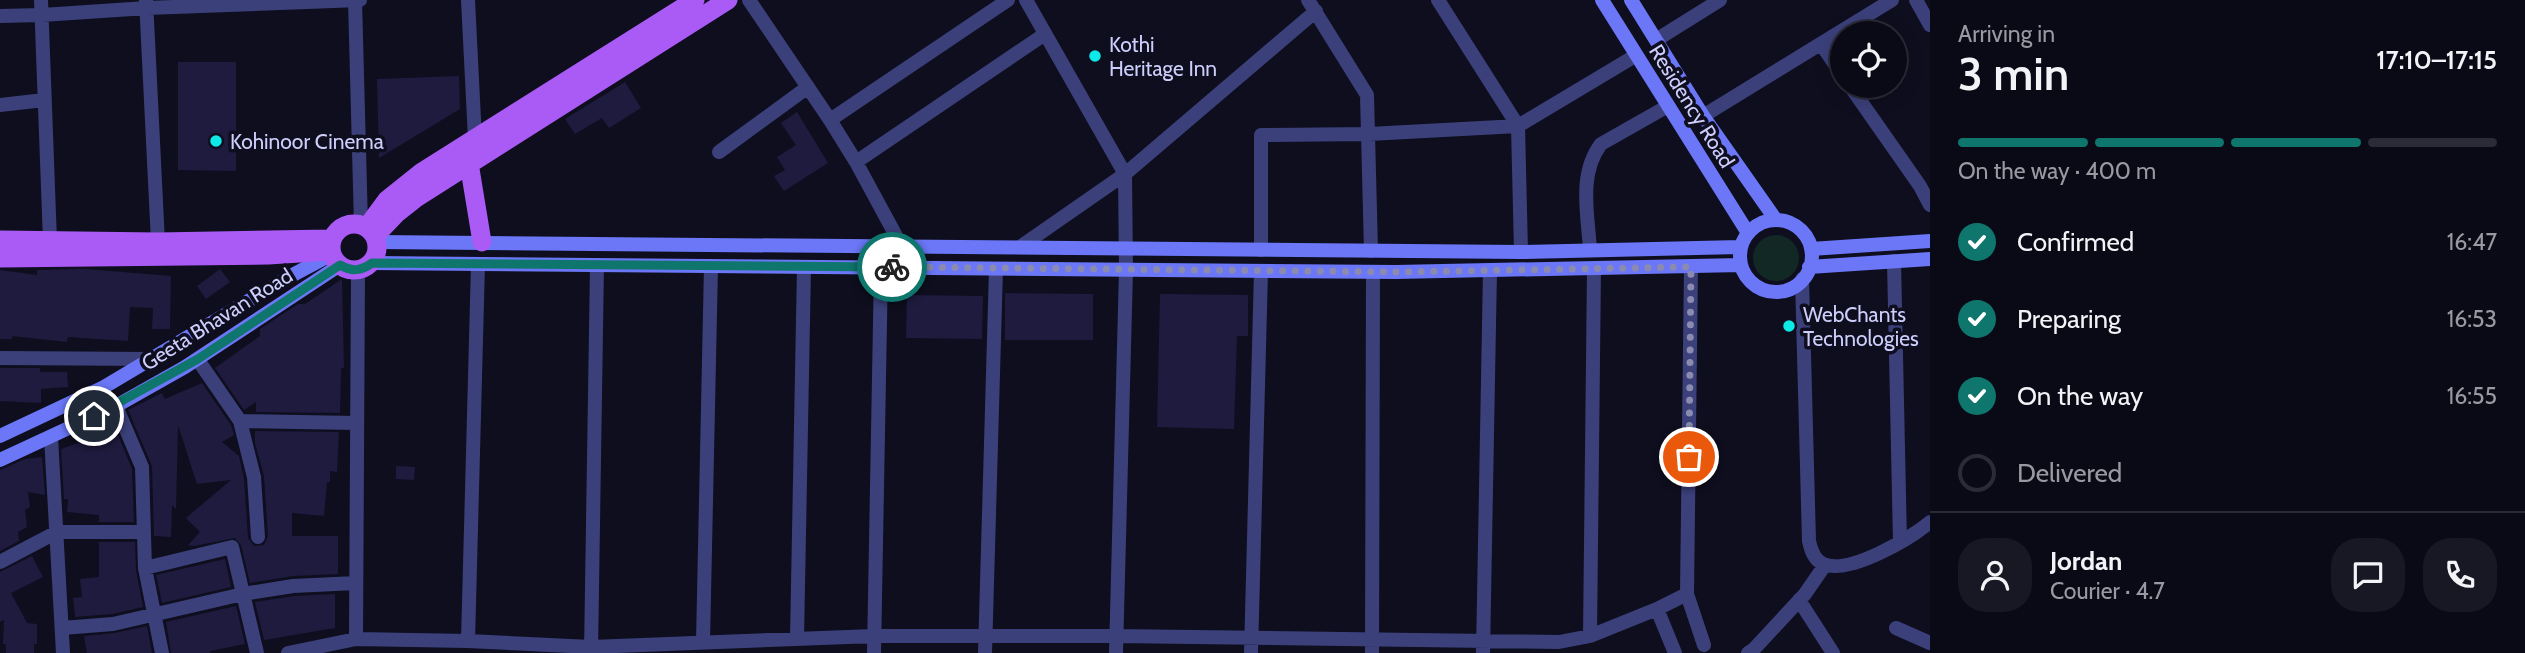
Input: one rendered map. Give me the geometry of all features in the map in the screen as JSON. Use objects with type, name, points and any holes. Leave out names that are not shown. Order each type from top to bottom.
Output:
[{"type":"main road","points":[[0,258],[376,257],[370,232],[387,200],[401,187],[695,0]]},
{"type":"main road","points":[[370,232],[468,163],[728,0]]},
{"type":"main road","name":"Residency Road","points":[[1602,0],[1748,233]]},
{"type":"main road","name":"Residency Road","points":[[1631,0],[1703,116],[1776,220]]},
{"type":"main road","points":[[468,163],[482,242]]},
{"type":"main road","points":[[1776,220],[1799,228],[1811,249],[1806,273],[1790,289],[1778,292],[1755,285],[1746,276],[1741,265],[1740,247],[1748,233],[1766,222],[1776,220]]},
{"type":"main road","points":[[344,257],[341,228],[354,223],[370,232],[482,242],[1521,252],[1740,247]]},
{"type":"main road","points":[[0,240],[158,242],[344,257],[478,264],[1373,272],[1741,265]]},
{"type":"main road","points":[[1811,249],[1930,241]]},
{"type":"main road","name":"Geeta Bhavan Road","points":[[0,436],[104,387],[287,278],[344,257]]},
{"type":"main road","name":"Geeta Bhavan Road","points":[[0,460],[116,406],[198,359],[344,257]]},
{"type":"main road","points":[[1806,273],[1930,259]]},
{"type":"street","points":[[41,0],[50,241]]},
{"type":"street","points":[[0,16],[42,15],[146,4],[357,0],[370,232]]},
{"type":"street","points":[[468,0],[475,139]]},
{"type":"street","points":[[750,0],[856,162],[901,245],[901,267]]},
{"type":"street","points":[[830,120],[1008,0]]},
{"type":"street","points":[[1026,0],[1125,174],[1127,248],[1116,653]]},
{"type":"street","points":[[1438,0],[1518,126],[1521,252]]},
{"type":"street","points":[[1656,40],[1720,0]]},
{"type":"street","points":[[1703,116],[1892,0]]},
{"type":"street","points":[[1916,0],[1930,25]]},
{"type":"street","points":[[146,4],[158,242]]},
{"type":"street","points":[[1020,247],[1125,174],[1312,6],[1367,95],[1371,251]]},
{"type":"street","points":[[856,162],[1045,34]]},
{"type":"street","points":[[1821,44],[1830,57]]},
{"type":"street","points":[[1261,250],[1261,135],[1368,134],[1518,126],[1635,56]]},
{"type":"street","points":[[719,152],[808,87]]},
{"type":"street","points":[[1858,98],[1920,186],[1930,205]]},
{"type":"street","points":[[0,105],[44,100]]},
{"type":"street","points":[[1590,250],[1586,178],[1594,153],[1601,144],[1668,106]]},
{"type":"street","points":[[344,257],[357,422],[356,639]]},
{"type":"street","points":[[1894,261],[1900,542]]},
{"type":"street","points":[[468,641],[478,264]]},
{"type":"street","points":[[591,650],[597,265]]},
{"type":"street","points":[[703,642],[711,266]]},
{"type":"street","points":[[797,639],[804,267]]},
{"type":"street","points":[[874,653],[881,267]]},
{"type":"street","points":[[1691,267],[1687,594],[1704,645]]},
{"type":"street","points":[[985,653],[996,268]]},
{"type":"street","points":[[1590,636],[1594,268]]},
{"type":"street","points":[[1483,646],[1490,270]]},
{"type":"street","points":[[1251,645],[1261,271]]},
{"type":"street","points":[[1373,272],[1373,646]]},
{"type":"street","points":[[1806,273],[1809,541],[1812,552],[1825,565],[1835,566],[1866,560],[1930,522]]},
{"type":"street","points":[[0,358],[152,359]]},
{"type":"street","points":[[198,359],[240,421],[254,477],[258,537]]},
{"type":"street","points":[[116,406],[142,467],[145,568],[162,653]]},
{"type":"street","points":[[240,421],[357,422]]},
{"type":"street","points":[[51,437],[63,653]]},
{"type":"street","points":[[0,562],[57,532],[143,532]]},
{"type":"street","points":[[145,568],[232,547],[257,653]]},
{"type":"street","points":[[1748,653],[1799,600],[1825,565]]},
{"type":"street","points":[[62,628],[113,624],[243,594],[293,586],[356,583]]},
{"type":"street","points":[[288,653],[356,639],[468,641],[591,650],[703,642],[735,647],[797,639],[874,636],[1115,636],[1251,645],[1483,646],[1559,642],[1590,636],[1687,594]]},
{"type":"street","points":[[1799,600],[1833,653]]},
{"type":"street","points":[[1657,609],[1675,653]]},
{"type":"street","points":[[1896,628],[1930,643]]},
{"type":"green space","points":[[1776,235],[1792,242],[1799,258],[1792,274],[1776,281],[1760,274],[1753,258],[1760,242]]},
{"type":"building","points":[[178,62],[236,62],[236,171],[178,170]]},
{"type":"building","points":[[459,76],[460,109],[379,158],[377,79]]},
{"type":"building","points":[[625,82],[641,108],[609,128],[602,118],[575,134],[565,119]]},
{"type":"building","points":[[797,112],[828,163],[784,191],[774,176],[785,170],[777,157],[796,145],[781,123]]},
{"type":"building","points":[[86,269],[171,276],[170,329],[152,329],[153,308],[130,307],[128,341],[68,337],[67,342],[12,336],[12,339],[0,339],[0,270],[37,275],[37,270]]},
{"type":"building","points":[[220,269],[230,282],[206,299],[197,286]]},
{"type":"building","points":[[342,279],[344,368],[341,368],[340,413],[256,412],[256,402],[244,410],[215,368],[260,336],[260,329]]},
{"type":"building","points":[[1005,293],[1093,294],[1093,340],[1005,340]]},
{"type":"building","points":[[1160,294],[1248,295],[1248,336],[1237,336],[1234,429],[1157,427]]},
{"type":"building","points":[[907,295],[983,296],[982,339],[906,338]]},
{"type":"building","points":[[0,368],[40,368],[40,372],[67,372],[68,387],[41,389],[41,403],[0,401]]},
{"type":"building","points":[[202,383],[231,425],[234,435],[222,442],[239,456],[244,479],[248,538],[254,546],[264,545],[268,536],[264,476],[255,443],[255,431],[339,432],[337,472],[330,471],[324,516],[292,513],[292,536],[338,536],[338,574],[293,576],[250,583],[241,545],[235,538],[188,545],[200,532],[186,518],[231,480],[197,484],[178,425],[176,509],[172,505],[171,537],[154,536],[152,466],[128,410],[162,393],[165,399]]},
{"type":"building","points":[[116,430],[132,469],[134,522],[99,522],[99,515],[67,512],[68,499],[64,499],[61,449]]},
{"type":"building","points":[[42,457],[45,495],[28,492],[30,507],[25,510],[27,527],[18,532],[19,541],[0,551],[0,470],[25,459]]},
{"type":"building","points":[[396,466],[415,467],[414,480],[396,479]]},
{"type":"building","points":[[99,542],[135,542],[136,570],[143,607],[112,614],[75,617],[73,598],[82,597],[80,579],[99,577]]},
{"type":"building","points":[[32,556],[43,577],[11,593],[27,623],[37,624],[37,644],[34,644],[34,653],[6,653],[6,644],[3,644],[4,620],[0,622],[0,572]]},
{"type":"building","points":[[225,559],[231,587],[162,603],[156,575]]},
{"type":"building","points":[[335,594],[335,628],[264,640],[255,602]]},
{"type":"building","points":[[236,606],[245,644],[210,653],[171,653],[166,622]]},
{"type":"building","points":[[147,626],[152,653],[87,653],[84,636]]},
{"type":"way so far","points":[[892,267],[1396,272],[1691,267],[1689,457]]},
{"type":"place","name":"Kothi Heritage Inn","points":[[1095,56]]},
{"type":"place","name":"Kohinoor Cinema","points":[[216,141]]},
{"type":"place","name":"WebChants Technologies","points":[[1789,326]]},
{"type":"route","points":[[94,416],[198,359],[340,265],[350,270],[365,268],[372,263],[892,267]]}]
